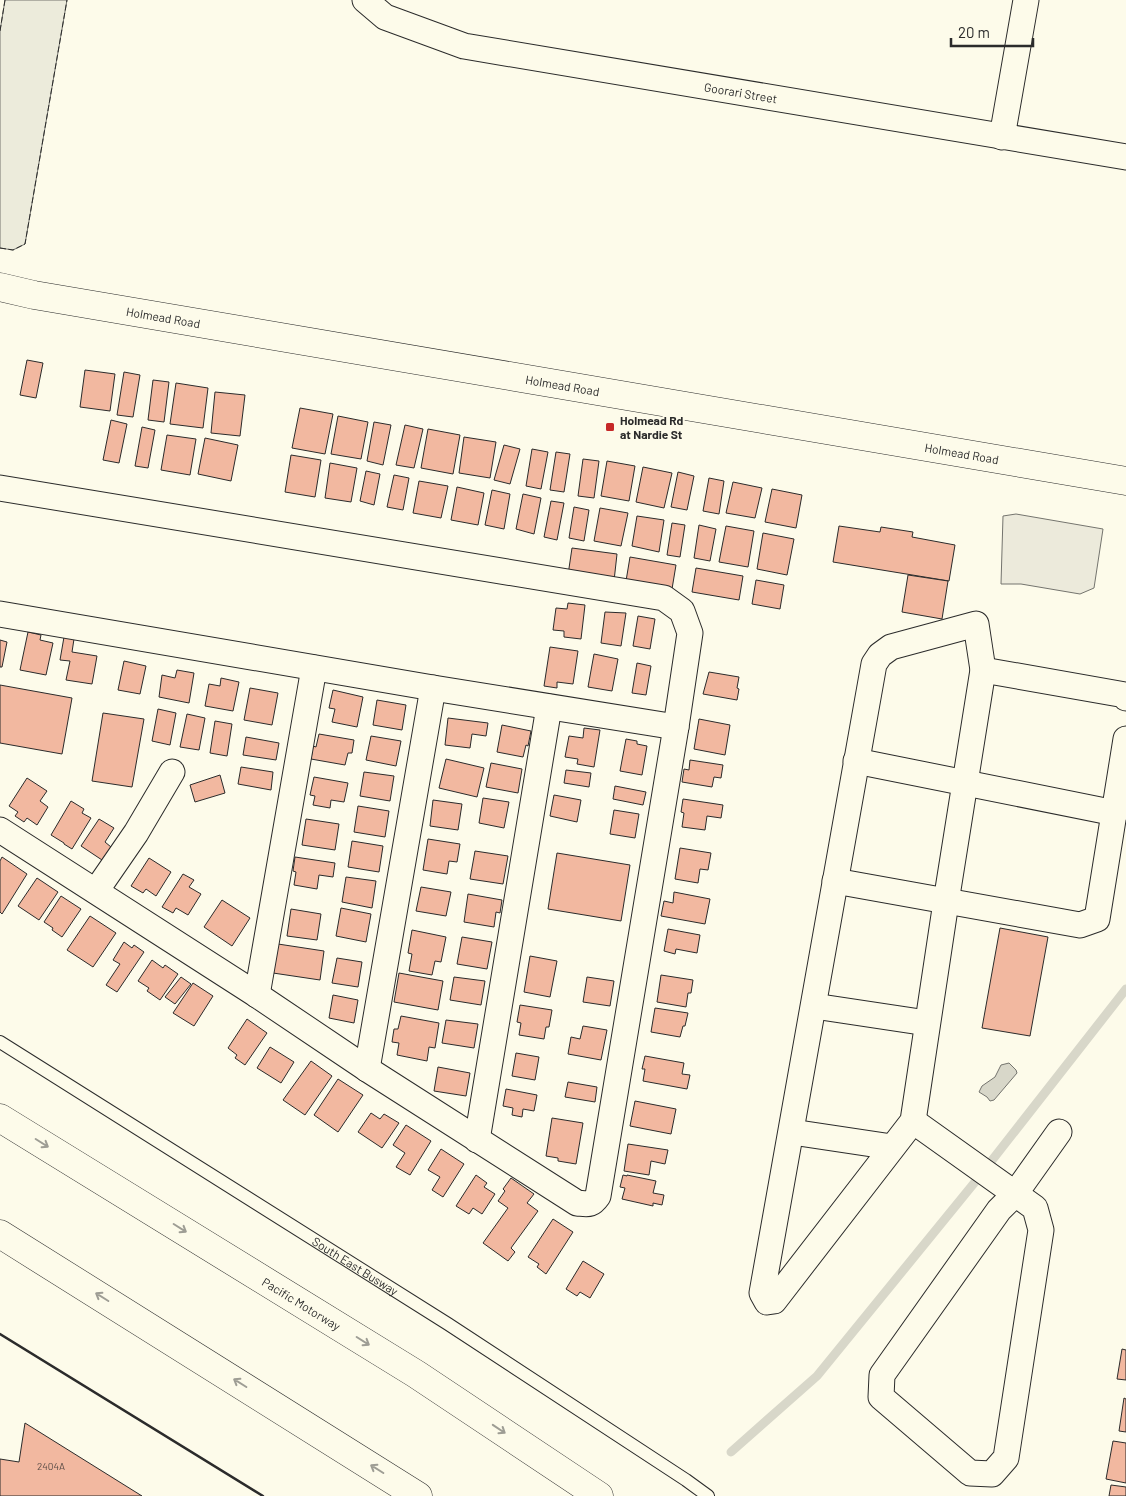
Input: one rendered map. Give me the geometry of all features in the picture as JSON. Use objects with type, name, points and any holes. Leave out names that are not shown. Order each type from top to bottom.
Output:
[{"type":"main road","name":"Holmead Road","points":[[0,286],[34,295],[1126,481]]},
{"type":"main road","name":"Pacific Motorway","points":[[0,1118],[416,1374],[599,1496]]},
{"type":"main road","points":[[0,1234],[418,1496]]},
{"type":"street","name":"Goorari Street","points":[[365,0],[385,18],[464,46],[1126,157]]},
{"type":"street","points":[[1002,137],[1026,0]]},
{"type":"street","points":[[0,488],[664,598],[682,611],[690,633],[598,1196],[594,1202],[588,1204],[577,1203],[0,830]]},
{"type":"street","points":[[0,614],[549,708],[676,727]]},
{"type":"street","points":[[976,624],[983,670],[913,1121],[774,1301],[766,1302],[762,1293],[792,1132],[856,761],[874,664],[880,656],[891,647],[976,624]]},
{"type":"street","points":[[258,995],[314,668]]},
{"type":"street","points":[[983,670],[1125,695],[1126,698]]},
{"type":"street","points":[[367,1068],[433,688]]},
{"type":"street","points":[[477,1140],[549,708]]},
{"type":"street","points":[[835,881],[1080,925],[1097,919],[1126,739]]},
{"type":"street","points":[[856,761],[1114,813]]},
{"type":"street","points":[[96,892],[136,833],[172,772]]},
{"type":"street","points":[[814,1006],[927,1023]]},
{"type":"street","points":[[913,1121],[1014,1194],[1036,1208],[1041,1230],[1006,1458],[992,1474],[970,1473],[881,1397],[882,1375],[999,1210],[1014,1194],[1059,1132]]},
{"type":"street","points":[[792,1132],[892,1147]]},
{"type":"lane","name":"South East Busway","points":[[0,1042],[448,1324],[678,1474],[708,1496]]},
{"type":"shaded area","points":[[5,0],[67,0],[25,244],[13,250],[0,248],[0,31]]},
{"type":"shaded area","points":[[1016,514],[1103,529],[1094,588],[1080,594],[1021,584],[1001,584],[1003,516]]},
{"type":"shaded area","points":[[1009,1063],[1017,1073],[994,1100],[990,1101],[979,1092],[982,1086],[995,1077],[1001,1065]]},
{"type":"building","points":[[27,360],[43,363],[36,398],[20,395]]},
{"type":"building","points":[[85,370],[115,374],[110,411],[80,407]]},
{"type":"building","points":[[124,372],[140,375],[133,417],[117,415]]},
{"type":"building","points":[[153,380],[169,382],[164,422],[148,420]]},
{"type":"building","points":[[176,383],[208,388],[203,428],[170,424]]},
{"type":"building","points":[[215,392],[245,395],[240,436],[211,433]]},
{"type":"building","points":[[300,408],[333,414],[325,454],[292,448]]},
{"type":"building","points":[[338,416],[368,422],[361,459],[331,454]]},
{"type":"building","points":[[111,420],[127,424],[119,463],[103,460]]},
{"type":"building","points":[[374,422],[391,425],[383,465],[367,461]]},
{"type":"building","points":[[405,425],[423,429],[414,468],[396,465]]},
{"type":"building","points":[[142,427],[155,430],[148,468],[135,466]]},
{"type":"building","points":[[428,429],[460,435],[453,474],[421,468]]},
{"type":"building","points":[[167,435],[196,439],[190,475],[161,470]]},
{"type":"building","points":[[464,437],[496,442],[490,478],[459,473]]},
{"type":"building","points":[[205,438],[238,445],[231,481],[198,474]]},
{"type":"building","points":[[504,445],[520,449],[510,484],[494,480]]},
{"type":"building","points":[[532,449],[548,452],[541,489],[526,486]]},
{"type":"building","points":[[556,452],[570,454],[564,492],[550,490]]},
{"type":"building","points":[[291,455],[321,460],[315,497],[285,492]]},
{"type":"building","points":[[583,459],[599,461],[594,498],[578,496]]},
{"type":"building","points":[[607,461],[635,466],[629,501],[601,496]]},
{"type":"building","points":[[330,463],[357,468],[351,502],[325,498]]},
{"type":"building","points":[[643,467],[672,473],[664,508],[636,502]]},
{"type":"building","points":[[366,471],[380,474],[374,505],[360,501]]},
{"type":"building","points":[[678,472],[694,476],[687,510],[671,507]]},
{"type":"building","points":[[394,475],[409,478],[403,510],[387,507]]},
{"type":"building","points":[[709,478],[724,481],[719,514],[703,511]]},
{"type":"building","points":[[419,481],[448,486],[441,518],[413,513]]},
{"type":"building","points":[[733,482],[762,488],[755,518],[726,513]]},
{"type":"building","points":[[457,487],[484,493],[478,525],[451,520]]},
{"type":"building","points":[[772,489],[802,495],[796,528],[765,522]]},
{"type":"building","points":[[492,490],[510,494],[504,529],[485,525]]},
{"type":"building","points":[[523,494],[541,498],[534,534],[516,529]]},
{"type":"building","points":[[551,501],[564,503],[557,540],[544,537]]},
{"type":"building","points":[[574,507],[589,510],[584,541],[569,538]]},
{"type":"building","points":[[600,508],[628,513],[621,546],[594,541]]},
{"type":"building","points":[[637,516],[664,520],[659,552],[632,546]]},
{"type":"building","points":[[672,523],[685,525],[680,557],[667,555]]},
{"type":"building","points":[[699,525],[716,529],[710,561],[694,558]]},
{"type":"building","points":[[726,526],[754,531],[748,567],[719,562]]},
{"type":"building","points":[[839,526],[880,532],[881,527],[913,532],[912,537],[955,545],[949,581],[833,562]]},
{"type":"building","points":[[763,533],[794,539],[787,575],[757,569]]},
{"type":"building","points":[[572,548],[617,554],[614,581],[568,575]]},
{"type":"building","points":[[630,557],[676,565],[672,589],[626,581]]},
{"type":"building","points":[[696,568],[743,576],[739,600],[692,592]]},
{"type":"building","points":[[908,575],[948,581],[942,619],[902,612]]},
{"type":"building","points":[[756,580],[784,585],[780,609],[752,604]]},
{"type":"building","points":[[568,603],[585,605],[581,639],[564,637],[564,631],[553,630],[556,608],[567,609]]},
{"type":"building","points":[[605,612],[626,613],[621,646],[601,643]]},
{"type":"building","points":[[638,616],[655,619],[650,649],[633,646]]},
{"type":"building","points":[[28,632],[41,635],[40,640],[53,643],[46,675],[20,670]]},
{"type":"building","points":[[64,637],[74,639],[72,652],[97,656],[92,684],[66,680],[70,661],[60,660]]},
{"type":"building","points":[[0,640],[7,642],[2,667],[0,667]]},
{"type":"building","points":[[550,647],[578,651],[573,684],[557,682],[557,688],[544,686]]},
{"type":"building","points":[[594,654],[618,659],[612,691],[588,687]]},
{"type":"building","points":[[124,661],[146,666],[140,694],[118,690]]},
{"type":"building","points":[[637,663],[651,666],[646,695],[632,693]]},
{"type":"building","points":[[177,670],[194,673],[189,703],[159,697],[162,675],[175,678]]},
{"type":"building","points":[[709,672],[739,677],[737,700],[703,694]]},
{"type":"building","points":[[221,678],[239,682],[233,711],[205,706],[209,684],[220,686]]},
{"type":"building","points":[[0,685],[72,698],[62,754],[0,743]]},
{"type":"building","points":[[250,688],[278,693],[272,725],[244,720]]},
{"type":"building","points":[[333,690],[363,697],[357,727],[332,722],[335,709],[329,708]]},
{"type":"building","points":[[377,700],[406,705],[402,730],[373,725]]},
{"type":"building","points":[[158,709],[176,713],[170,745],[152,741]]},
{"type":"building","points":[[103,713],[144,719],[132,787],[92,781]]},
{"type":"building","points":[[187,714],[205,718],[199,750],[180,747]]},
{"type":"building","points":[[448,718],[488,723],[486,736],[472,734],[470,748],[445,745]]},
{"type":"building","points":[[699,719],[730,725],[725,755],[694,749]]},
{"type":"building","points":[[215,721],[232,724],[227,756],[210,753]]},
{"type":"building","points":[[502,725],[531,731],[528,746],[526,745],[523,757],[497,752]]},
{"type":"building","points":[[584,728],[600,730],[594,767],[577,764],[578,759],[565,757],[569,736],[583,738]]},
{"type":"building","points":[[319,734],[354,740],[352,753],[348,753],[345,765],[311,759],[313,746],[316,747]]},
{"type":"building","points":[[371,736],[401,741],[396,766],[366,760]]},
{"type":"building","points":[[246,737],[279,743],[276,760],[243,755]]},
{"type":"building","points":[[626,739],[637,741],[637,744],[647,746],[642,775],[620,771]]},
{"type":"building","points":[[446,759],[484,768],[477,797],[439,788]]},
{"type":"building","points":[[690,760],[723,765],[721,778],[714,777],[712,787],[682,782],[684,769],[689,770]]},
{"type":"building","points":[[491,763],[522,769],[518,793],[486,787]]},
{"type":"building","points":[[241,767],[273,772],[271,790],[238,784]]},
{"type":"building","points":[[566,770],[591,773],[589,787],[564,783]]},
{"type":"building","points":[[364,772],[394,776],[390,801],[360,796]]},
{"type":"building","points":[[220,775],[225,793],[195,802],[190,785]]},
{"type":"building","points":[[314,777],[348,783],[344,802],[331,800],[330,808],[313,805],[315,796],[310,795]]},
{"type":"building","points":[[27,778],[47,791],[40,801],[48,807],[37,825],[27,818],[24,822],[15,816],[18,812],[9,806]]},
{"type":"building","points":[[615,786],[646,792],[643,805],[613,799]]},
{"type":"building","points":[[554,795],[581,800],[577,822],[550,816]]},
{"type":"building","points":[[483,798],[509,802],[504,828],[479,823]]},
{"type":"building","points":[[683,799],[723,805],[721,818],[707,816],[705,830],[682,827],[684,813],[681,812]]},
{"type":"building","points":[[433,800],[462,804],[458,830],[430,826]]},
{"type":"building","points":[[71,801],[84,809],[82,813],[91,818],[72,849],[51,835]]},
{"type":"building","points":[[358,806],[389,811],[385,837],[354,832]]},
{"type":"building","points":[[614,810],[639,814],[635,838],[610,834]]},
{"type":"building","points":[[99,819],[114,828],[105,842],[111,847],[102,860],[81,846]]},
{"type":"building","points":[[306,819],[339,824],[335,850],[302,845]]},
{"type":"building","points":[[428,839],[460,844],[457,862],[449,861],[447,874],[423,870]]},
{"type":"building","points":[[352,841],[383,846],[379,872],[348,867]]},
{"type":"building","points":[[680,848],[711,853],[708,870],[700,869],[698,883],[675,879]]},
{"type":"building","points":[[475,851],[508,856],[503,884],[470,879]]},
{"type":"building","points":[[557,853],[630,865],[621,921],[548,909]]},
{"type":"building","points":[[2,857],[27,874],[2,914],[0,912],[0,861]]},
{"type":"building","points":[[295,857],[335,863],[333,877],[319,875],[317,889],[294,885],[296,872],[293,871]]},
{"type":"building","points":[[149,858],[171,872],[156,896],[146,889],[143,893],[131,886]]},
{"type":"building","points":[[183,874],[194,880],[189,887],[201,894],[188,915],[176,908],[173,913],[162,907]]},
{"type":"building","points":[[346,877],[376,881],[372,908],[342,902]]},
{"type":"building","points":[[37,878],[58,892],[39,920],[18,906]]},
{"type":"building","points":[[421,887],[451,892],[446,916],[416,911]]},
{"type":"building","points":[[674,892],[710,899],[705,924],[661,916],[664,901],[673,903]]},
{"type":"building","points":[[468,894],[502,900],[500,913],[496,912],[494,927],[464,922]]},
{"type":"building","points":[[61,896],[81,909],[62,937],[44,922]]},
{"type":"building","points":[[222,900],[250,918],[232,946],[204,927]]},
{"type":"building","points":[[341,908],[371,914],[366,942],[336,936]]},
{"type":"building","points":[[291,909],[321,914],[317,940],[287,936]]},
{"type":"building","points":[[90,916],[116,933],[93,967],[67,950]]},
{"type":"building","points":[[1000,928],[1048,937],[1030,1036],[982,1028]]},
{"type":"building","points":[[668,929],[700,935],[697,953],[676,949],[675,954],[664,951]]},
{"type":"building","points":[[412,930],[446,937],[441,962],[435,961],[432,975],[409,971],[412,954],[408,953]]},
{"type":"building","points":[[462,937],[492,942],[487,969],[457,964]]},
{"type":"building","points":[[124,942],[132,948],[134,945],[144,952],[117,992],[106,985],[120,964],[113,960]]},
{"type":"building","points":[[278,944],[324,951],[320,980],[273,973]]},
{"type":"building","points":[[530,956],[557,961],[550,997],[524,992]]},
{"type":"building","points":[[337,958],[362,962],[358,987],[332,983]]},
{"type":"building","points":[[152,960],[163,968],[165,965],[178,974],[160,1000],[147,991],[149,988],[138,981]]},
{"type":"building","points":[[399,973],[443,981],[438,1010],[394,1002]]},
{"type":"building","points":[[661,975],[693,980],[691,993],[688,993],[686,1007],[657,1002]]},
{"type":"building","points":[[181,977],[191,984],[175,1004],[165,997]]},
{"type":"building","points":[[454,977],[485,981],[481,1005],[450,1000]]},
{"type":"building","points":[[587,977],[614,981],[610,1006],[583,1002]]},
{"type":"building","points":[[193,983],[213,996],[194,1026],[173,1013]]},
{"type":"building","points":[[333,995],[358,1000],[354,1023],[329,1018]]},
{"type":"building","points":[[520,1005],[552,1010],[549,1027],[546,1027],[544,1039],[519,1035],[521,1023],[517,1022]]},
{"type":"building","points":[[655,1008],[688,1013],[680,1037],[651,1032]]},
{"type":"building","points":[[401,1016],[439,1023],[435,1048],[429,1047],[427,1061],[397,1055],[399,1043],[392,1042],[394,1029],[398,1029]]},
{"type":"building","points":[[247,1019],[267,1033],[245,1065],[235,1058],[237,1055],[228,1048]]},
{"type":"building","points":[[446,1020],[478,1024],[474,1048],[442,1043]]},
{"type":"building","points":[[583,1026],[607,1030],[601,1060],[568,1054],[571,1037],[580,1039]]},
{"type":"building","points":[[270,1047],[294,1062],[281,1083],[257,1068]]},
{"type":"building","points":[[516,1053],[539,1057],[535,1080],[512,1076]]},
{"type":"building","points":[[645,1056],[684,1063],[682,1074],[690,1075],[687,1089],[643,1081],[645,1069],[642,1069]]},
{"type":"building","points":[[311,1061],[332,1076],[305,1115],[283,1100]]},
{"type":"building","points":[[438,1067],[470,1073],[466,1096],[434,1091]]},
{"type":"building","points":[[338,1079],[363,1095],[338,1132],[314,1115]]},
{"type":"building","points":[[568,1082],[597,1087],[595,1102],[565,1097]]},
{"type":"building","points":[[506,1089],[537,1095],[534,1111],[523,1109],[522,1117],[512,1115],[513,1108],[503,1106]]},
{"type":"building","points":[[635,1101],[676,1109],[671,1134],[630,1126]]},
{"type":"building","points":[[371,1113],[380,1119],[384,1114],[399,1123],[382,1148],[358,1132]]},
{"type":"building","points":[[552,1118],[583,1123],[576,1164],[558,1161],[558,1158],[546,1156]]},
{"type":"building","points":[[406,1125],[431,1141],[410,1175],[396,1167],[405,1153],[393,1145]]},
{"type":"building","points":[[628,1144],[668,1150],[665,1164],[651,1161],[649,1175],[624,1171]]},
{"type":"building","points":[[441,1149],[464,1164],[443,1197],[432,1190],[440,1177],[428,1170]]},
{"type":"building","points":[[476,1175],[487,1183],[484,1187],[495,1194],[482,1214],[473,1208],[469,1214],[456,1206]]},
{"type":"building","points":[[623,1175],[656,1181],[653,1193],[664,1195],[662,1205],[653,1203],[653,1206],[622,1199],[625,1188],[620,1187]]},
{"type":"building","points":[[511,1178],[534,1194],[527,1203],[538,1211],[511,1248],[515,1252],[508,1261],[483,1243],[508,1208],[498,1201],[505,1191],[503,1189]]},
{"type":"building","points":[[553,1219],[573,1232],[546,1274],[537,1267],[539,1264],[528,1257]]},
{"type":"building","points":[[583,1261],[604,1274],[590,1298],[580,1292],[577,1296],[566,1289]]},
{"type":"building","points":[[1122,1349],[1126,1350],[1126,1380],[1117,1379]]},
{"type":"building","points":[[1124,1398],[1126,1399],[1126,1432],[1119,1431]]},
{"type":"building","points":[[25,1423],[142,1496],[0,1496],[0,1459],[19,1462]]},
{"type":"building","points":[[1113,1441],[1126,1443],[1126,1483],[1106,1479]]},
{"type":"building","points":[[1111,1485],[1126,1487],[1126,1496],[1109,1496]]},
{"type":"waterway","points":[[731,1452],[817,1376],[975,1182],[1126,989]]},
{"type":"fence","points":[[0,31],[5,0]]},
{"type":"fence","points":[[0,248],[13,250],[25,244],[67,0]]},
{"type":"wall","points":[[0,1334],[263,1496]]},
{"type":"place","name":"Holmead Rd at Nardie St","points":[[610,427]]}]
